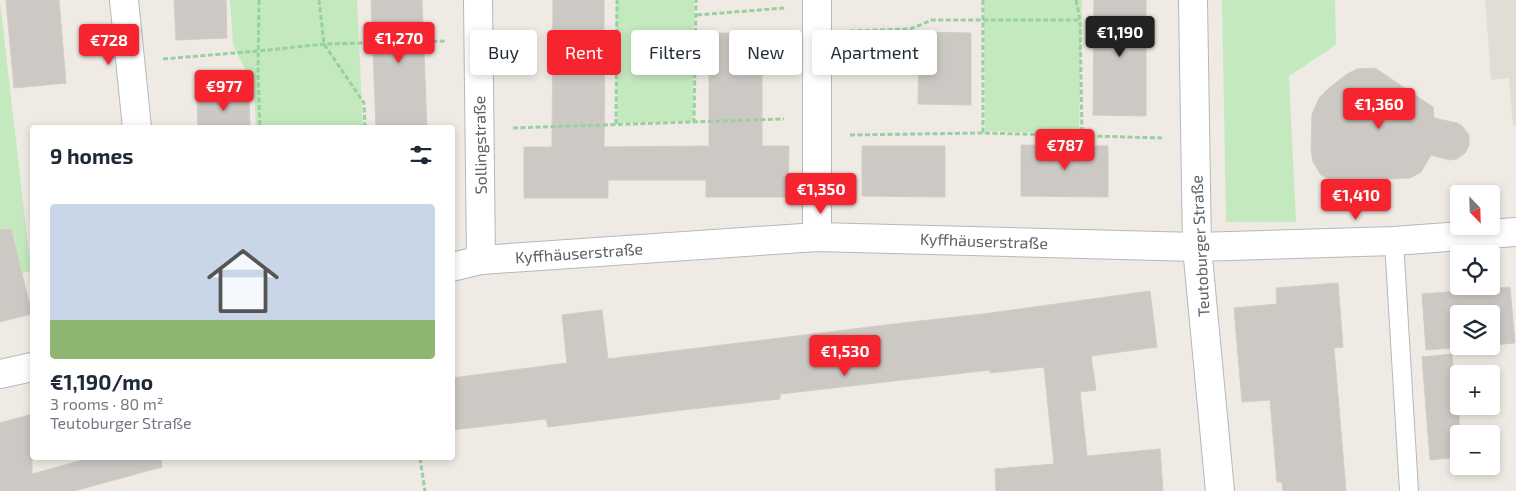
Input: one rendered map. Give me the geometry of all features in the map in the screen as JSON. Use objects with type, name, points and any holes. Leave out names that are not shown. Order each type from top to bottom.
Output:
[{"type":"street","points":[[124,0],[137,125]]},
{"type":"street","name":"Sollingstraße","points":[[478,0],[479,30]]},
{"type":"street","name":"Teutoburger Straße","points":[[1193,0],[1197,248],[1220,491]]},
{"type":"street","points":[[817,2],[817,30]]},
{"type":"street","name":"Sollingstraße","points":[[479,75],[481,260]]},
{"type":"street","points":[[817,75],[817,236]]},
{"type":"street","name":"Kyffhäuserstraße","points":[[455,266],[481,260],[817,236],[1197,248],[1394,241],[1516,232]]},
{"type":"street","points":[[0,374],[30,367]]},
{"type":"lane","points":[[1394,241],[1409,491]]},
{"type":"path","points":[[259,0],[260,125]]},
{"type":"path","points":[[319,0],[324,44],[364,103],[365,125]]},
{"type":"path","points":[[616,125],[617,0]]},
{"type":"path","points":[[694,123],[696,0]]},
{"type":"path","points":[[983,0],[983,133]]},
{"type":"path","points":[[1076,0],[1080,20],[1082,136]]},
{"type":"path","points":[[697,15],[817,2]]},
{"type":"path","points":[[887,30],[910,29],[932,20],[1080,20]]},
{"type":"path","points":[[130,61],[324,44],[470,40]]},
{"type":"path","points":[[479,130],[694,123],[1195,138]]},
{"type":"path","points":[[420,460],[425,491]]},
{"type":"shaded area","points":[[1485,0],[1516,0],[1516,125],[1513,126],[1509,78],[1491,80]]},
{"type":"green space","points":[[230,0],[357,0],[363,125],[256,125],[254,87],[233,45]]},
{"type":"green space","points":[[616,0],[694,0],[694,30],[631,30],[631,75],[693,75],[693,121],[617,123],[617,75],[621,75],[621,30],[616,30]]},
{"type":"green space","points":[[984,0],[1082,0],[1079,134],[985,131]]},
{"type":"green space","points":[[1222,0],[1335,0],[1336,45],[1289,76],[1296,222],[1226,222]]},
{"type":"green space","points":[[0,2],[30,271],[0,279]]},
{"type":"building","points":[[6,0],[59,0],[66,83],[14,88]]},
{"type":"building","points":[[174,0],[226,0],[227,38],[176,40]]},
{"type":"building","points":[[371,0],[422,0],[427,125],[376,125]]},
{"type":"building","points":[[553,0],[604,0],[604,30],[553,30]]},
{"type":"building","points":[[1094,0],[1146,0],[1146,116],[1093,115]]},
{"type":"building","points":[[937,32],[971,33],[971,105],[918,104],[918,75],[937,75]]},
{"type":"building","points":[[719,33],[729,33],[729,75],[762,75],[762,146],[789,146],[788,197],[706,197],[706,180],[608,180],[608,198],[524,198],[524,147],[552,147],[552,75],[605,75],[604,147],[709,146],[709,75],[719,75]]},
{"type":"building","points":[[1375,68],[1433,107],[1434,118],[1457,123],[1462,126],[1469,135],[1469,146],[1465,153],[1457,159],[1449,160],[1431,155],[1421,172],[1410,178],[1335,181],[1321,175],[1313,162],[1311,149],[1312,114],[1320,97],[1347,74],[1357,69]]},
{"type":"building","points":[[249,96],[250,125],[198,125],[197,98]]},
{"type":"building","points":[[1021,145],[1108,146],[1108,197],[1021,196]]},
{"type":"building","points":[[862,146],[945,146],[945,197],[862,196]]},
{"type":"building","points":[[11,229],[30,306],[30,314],[0,322],[0,230]]},
{"type":"building","points":[[1338,283],[1343,347],[1334,348],[1346,491],[1283,491],[1282,482],[1277,482],[1270,400],[1242,402],[1234,308],[1277,304],[1276,288]]},
{"type":"building","points":[[1510,287],[1515,343],[1500,344],[1500,305],[1450,305],[1450,348],[1426,350],[1422,294],[1450,292],[1450,295],[1500,295],[1500,288]]},
{"type":"building","points":[[1150,291],[1157,347],[1091,356],[1096,390],[1080,392],[1087,456],[1160,449],[1163,491],[996,491],[995,469],[1054,464],[1044,367],[990,373],[990,370],[780,394],[780,399],[548,427],[546,419],[455,430],[455,378],[567,363],[562,315],[602,310],[608,359],[983,314]]},
{"type":"building","points":[[1452,355],[1453,365],[1450,365],[1450,415],[1459,415],[1459,425],[1450,425],[1450,458],[1430,460],[1422,357]]},
{"type":"building","points":[[30,415],[30,460],[32,460],[32,474],[83,460],[161,460],[162,467],[74,491],[0,491],[0,423]]}]
